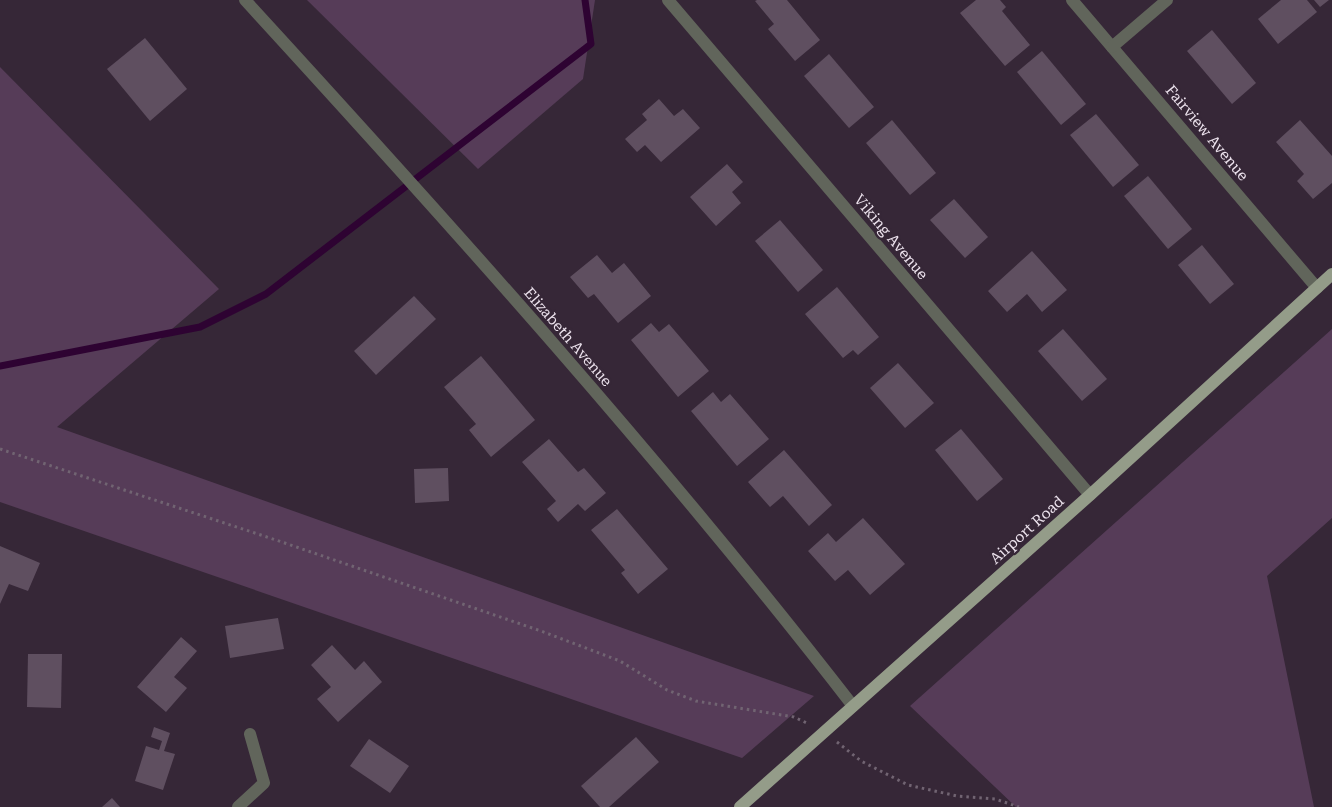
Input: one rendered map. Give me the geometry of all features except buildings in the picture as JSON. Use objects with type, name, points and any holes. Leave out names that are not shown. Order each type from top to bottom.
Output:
[{"type":"main road","name":"Airport Road","points":[[740,807],[1090,495],[1332,274]]},
{"type":"street","name":"Elizabeth Avenue","points":[[245,0],[425,196],[761,587],[853,706]]},
{"type":"street","name":"Viking Avenue","points":[[668,0],[1090,495]]},
{"type":"street","name":"Fairview Avenue","points":[[1072,0],[1317,288]]},
{"type":"street","points":[[1112,47],[1167,0]]},
{"type":"street","points":[[238,807],[264,783],[250,734]]},
{"type":"path","points":[[0,449],[276,540],[541,631],[620,661],[667,690],[696,701],[794,717],[825,732],[861,761],[908,785],[957,796],[995,799],[1019,807]]},
{"type":"shaded area","points":[[307,0],[595,0],[583,79],[478,169]]},
{"type":"shaded area","points":[[0,67],[219,289],[57,427],[814,696],[742,758],[0,502]]},
{"type":"shaded area","points":[[1332,329],[1332,518],[1267,576],[1314,807],[1016,807],[910,706]]},
{"type":"waterway","points":[[0,366],[200,327],[266,294],[591,44],[585,0]]}]
